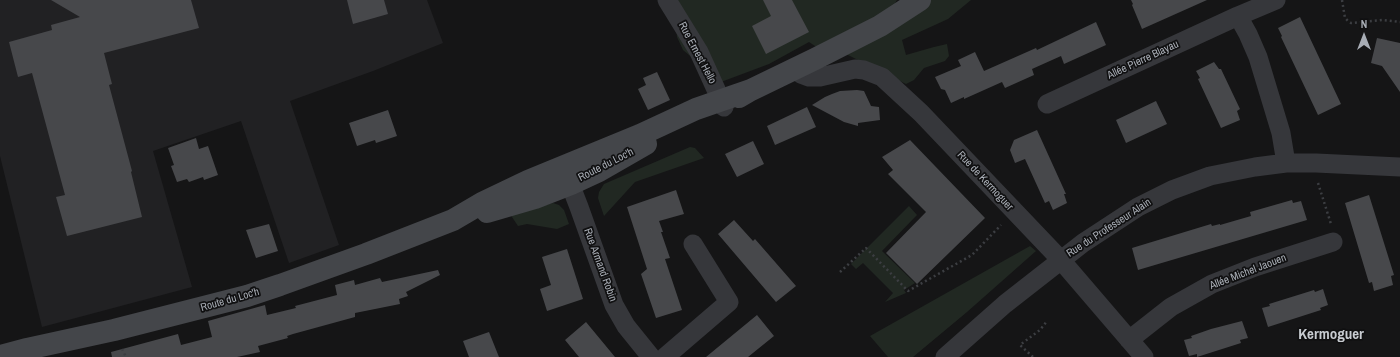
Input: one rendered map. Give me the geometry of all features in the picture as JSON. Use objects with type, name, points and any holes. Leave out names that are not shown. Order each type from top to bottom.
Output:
[{"type":"main road","name":"Route du Loc'h","points":[[0,356],[114,330],[247,296],[351,260],[453,220],[520,203],[640,135],[696,109],[722,103],[796,69],[880,26],[920,0]]},
{"type":"street","name":"Rue Ernest Hello","points":[[667,0],[699,52],[722,103]]},
{"type":"street","name":"Allée Pierre Blayau","points":[[1048,104],[1238,16],[1276,0]]},
{"type":"street","points":[[1238,16],[1253,45],[1263,74],[1281,133],[1286,163]]},
{"type":"street","name":"Rue de Kermoguer","points":[[796,69],[801,74],[809,77],[855,69],[864,70],[882,77],[921,113],[1016,215],[1060,259],[1144,357]]},
{"type":"street","name":"Rue du Professeur Alain","points":[[945,357],[1005,304],[1060,259],[1119,218],[1172,190],[1210,176],[1255,167],[1286,163],[1316,162],[1400,167]]},
{"type":"street","name":"Rue Armand Robin","points":[[567,175],[614,305],[630,332],[651,357]]},
{"type":"street","name":"Allée Michel Jaouen","points":[[1129,340],[1171,307],[1212,284],[1255,267],[1333,242]]},
{"type":"street","points":[[665,357],[729,302],[694,244]]},
{"type":"path","points":[[1342,0],[1345,18],[1352,23],[1383,20],[1400,22]]},
{"type":"path","points":[[1316,162],[1318,181],[1331,226],[1333,242]]},
{"type":"path","points":[[840,272],[866,248],[908,291],[972,255],[1016,215]]},
{"type":"path","points":[[1033,357],[1020,345],[1040,330],[1047,321]]},
{"type":"shaded area","points":[[0,0],[427,0],[443,43],[373,71],[290,101],[339,245],[289,263],[241,121],[153,151],[192,287],[42,327],[0,156]]},
{"type":"shaded area","points":[[673,0],[897,0],[894,5],[929,0],[971,0],[948,19],[902,40],[906,55],[947,44],[949,56],[945,61],[924,68],[914,80],[906,84],[848,55],[818,48],[809,42],[769,64],[721,82],[683,50],[677,37]]},
{"type":"shaded area","points":[[690,147],[695,148],[704,158],[635,182],[604,216],[598,198],[599,192],[604,184]]},
{"type":"shaded area","points":[[553,203],[559,205],[564,210],[569,224],[557,229],[527,224],[518,226],[510,214]]},
{"type":"shaded area","points":[[909,206],[917,215],[882,251],[915,283],[904,290],[906,293],[885,302],[893,293],[863,263],[856,269],[851,264]]},
{"type":"shaded area","points":[[1030,246],[1036,251],[913,357],[888,357],[870,336]]},
{"type":"building","points":[[51,0],[191,0],[199,28],[104,53],[112,84],[109,85],[132,171],[142,217],[67,236],[56,197],[65,195],[32,73],[18,77],[9,42],[52,30],[51,25],[80,17]]},
{"type":"building","points":[[347,0],[384,0],[388,14],[353,24]]},
{"type":"building","points":[[763,0],[792,0],[809,32],[766,54],[752,26],[771,16]]},
{"type":"building","points":[[1131,0],[1207,0],[1142,29]]},
{"type":"building","points":[[1300,17],[1341,104],[1318,115],[1278,28]]},
{"type":"building","points":[[1096,22],[1106,45],[1064,64],[1061,56],[1032,69],[1034,75],[1005,88],[1002,82],[964,99],[964,97],[951,103],[945,90],[941,89],[935,77],[961,66],[958,60],[975,52],[984,71],[1036,48],[1037,50]]},
{"type":"building","points":[[1377,38],[1400,43],[1400,92],[1382,66],[1371,63]]},
{"type":"building","points":[[1214,62],[1219,69],[1221,69],[1240,109],[1237,111],[1240,120],[1221,128],[1198,79],[1200,78],[1196,71]]},
{"type":"building","points":[[657,72],[670,100],[648,110],[638,89],[646,85],[643,78]]},
{"type":"building","points":[[840,91],[864,91],[871,106],[879,107],[880,120],[858,123],[858,126],[844,122],[812,105],[825,97]]},
{"type":"building","points":[[1156,101],[1167,124],[1126,143],[1116,120]]},
{"type":"building","points":[[807,107],[816,127],[775,145],[767,126]]},
{"type":"building","points":[[388,110],[397,136],[376,143],[375,140],[357,146],[349,123]]},
{"type":"building","points":[[1037,130],[1066,194],[1064,194],[1067,203],[1053,210],[1049,201],[1045,203],[1025,159],[1015,163],[1010,150],[1014,140]]},
{"type":"building","points":[[196,138],[199,149],[208,146],[218,175],[204,180],[203,177],[189,182],[187,179],[177,182],[171,166],[174,165],[168,148]]},
{"type":"building","points":[[910,140],[985,218],[917,284],[886,253],[926,212],[888,174],[893,170],[882,157]]},
{"type":"building","points":[[753,141],[764,164],[737,177],[725,154]]},
{"type":"building","points":[[676,190],[684,214],[659,221],[663,232],[661,232],[670,258],[665,259],[682,310],[656,318],[641,274],[647,269],[627,207]]},
{"type":"building","points":[[1369,195],[1394,275],[1391,276],[1393,285],[1374,291],[1372,282],[1369,283],[1345,203]]},
{"type":"building","points":[[1292,200],[1293,203],[1301,201],[1307,220],[1138,270],[1132,248],[1211,224],[1212,226],[1220,225],[1251,216],[1250,212]]},
{"type":"building","points":[[734,220],[753,241],[755,239],[796,286],[776,302],[718,234]]},
{"type":"building","points":[[269,224],[278,251],[256,258],[246,230]]},
{"type":"building","points":[[567,249],[583,299],[547,311],[540,289],[551,285],[542,257]]},
{"type":"building","points":[[438,270],[440,275],[406,292],[408,296],[399,299],[400,304],[355,313],[355,317],[287,336],[288,338],[258,346],[260,352],[237,357],[112,357],[111,352],[178,334],[181,345],[212,337],[208,321],[265,305],[267,315],[296,308],[295,306],[337,295],[335,285],[354,280],[355,285],[380,278],[382,282]]},
{"type":"building","points":[[1323,289],[1328,305],[1320,308],[1321,310],[1268,327],[1262,308],[1270,306],[1269,304],[1314,290],[1315,292]]},
{"type":"building","points":[[757,315],[774,336],[748,357],[706,357]]},
{"type":"building","points":[[1242,321],[1248,338],[1240,340],[1241,343],[1197,357],[1197,354],[1189,356],[1184,340],[1211,329]]},
{"type":"building","points":[[586,322],[615,357],[579,357],[565,340]]},
{"type":"building","points":[[489,332],[499,357],[469,357],[463,341]]},
{"type":"district","name":"Kermoguer","points":[[1331,335]]}]
